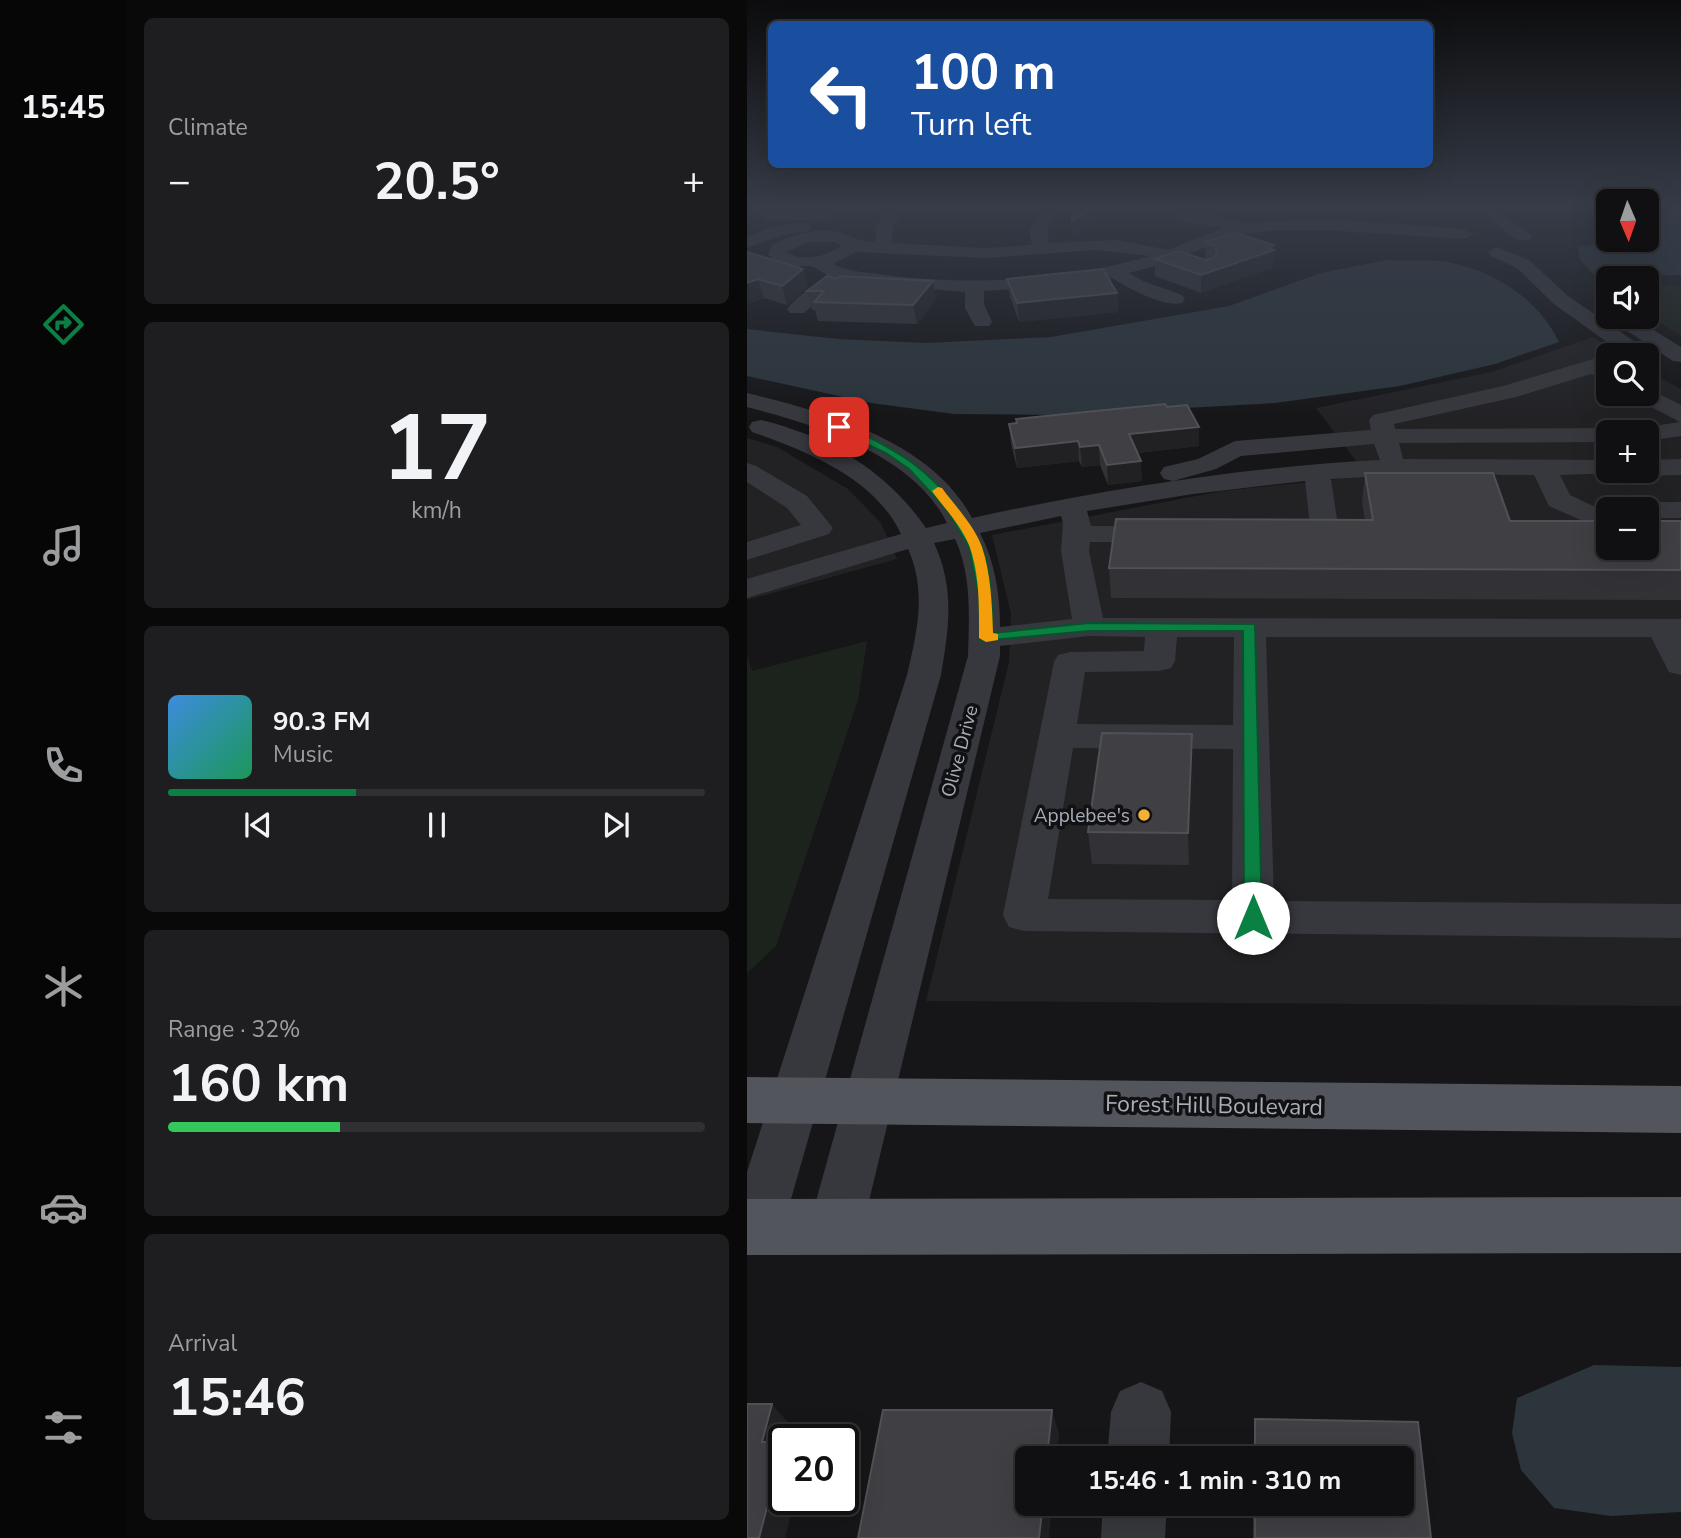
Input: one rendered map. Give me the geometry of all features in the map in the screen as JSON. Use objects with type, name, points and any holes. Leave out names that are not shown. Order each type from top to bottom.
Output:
[{"type":"main road","name":"Forest Hill Boulevard","points":[[771,1100],[1681,1110]]},
{"type":"main road","points":[[751,1227],[1681,1225]]},
{"type":"street","points":[[797,309],[816,292],[846,277]]},
{"type":"street","points":[[860,277],[896,283],[976,285],[1067,277]]},
{"type":"street","points":[[1123,277],[1136,285],[1175,299]]},
{"type":"street","points":[[1536,277],[1561,300],[1622,343]]},
{"type":"street","points":[[976,285],[973,293],[975,310],[982,321]]},
{"type":"street","points":[[1628,329],[1671,375]]},
{"type":"street","points":[[1393,467],[1381,421],[1508,392],[1593,366],[1596,368]]},
{"type":"street","name":"Olive Drive","points":[[747,400],[839,427],[890,451],[913,466],[934,486],[966,528],[976,547],[981,571],[986,638],[984,656],[836,1226]]},
{"type":"street","points":[[1659,403],[1681,415]]},
{"type":"street","points":[[747,423],[805,442],[855,467],[887,495],[918,538],[934,591],[934,621],[924,674],[771,1100],[751,1227]]},
{"type":"street","points":[[1659,432],[1681,429]]},
{"type":"street","points":[[1065,511],[1109,486],[1161,478],[1207,464],[1235,449],[1385,436],[1596,435]]},
{"type":"street","points":[[747,589],[918,538],[1208,484],[1393,467],[1596,468]]},
{"type":"street","points":[[1659,468],[1681,467]]},
{"type":"street","points":[[1544,468],[1559,500],[1596,518]]},
{"type":"street","points":[[747,471],[797,502],[819,528],[747,551]]},
{"type":"street","points":[[1270,534],[1325,533],[1317,472]]},
{"type":"street","points":[[1579,510],[1596,510]]},
{"type":"street","points":[[1659,510],[1681,510]]},
{"type":"street","points":[[1065,511],[1188,534]]},
{"type":"street","points":[[1065,511],[1089,627]]},
{"type":"street","points":[[1659,534],[1681,534]]},
{"type":"street","points":[[986,638],[1089,627],[1671,627],[1681,665]]},
{"type":"street","points":[[1162,627],[1159,661],[1070,662],[1024,915],[1681,921]]},
{"type":"street","points":[[1250,627],[1253,918]]},
{"type":"street","points":[[1057,736],[1251,737]]},
{"type":"street","points":[[1133,1538],[1134,1516]]},
{"type":"shaded area","points":[[1310,277],[1492,277],[1513,289],[1540,312],[1559,342],[1495,364],[1400,386],[1275,403],[1060,415],[954,414],[871,403],[747,376],[747,329],[838,339],[926,343],[1051,337],[1229,306]]},
{"type":"shaded area","points":[[1659,285],[1681,285],[1681,336],[1659,322]]},
{"type":"shaded area","points":[[1593,337],[1602,343],[1596,343],[1596,406],[1659,406],[1659,377],[1681,389],[1681,1006],[926,1001],[1009,662],[1011,614],[992,535],[1222,491],[1367,476],[1316,408],[1492,372]]},
{"type":"shaded area","points":[[747,438],[777,447],[848,489],[881,523],[897,559],[747,600]]},
{"type":"shaded area","points":[[867,641],[858,700],[776,946],[747,973],[747,656],[752,671]]},
{"type":"shaded area","points":[[1594,1365],[1681,1367],[1681,1512],[1611,1516],[1554,1508],[1521,1470],[1512,1433],[1517,1398]]},
{"type":"building","points":[[747,277],[793,277],[782,286],[758,279],[747,283]]},
{"type":"building","points":[[826,277],[933,281],[913,305],[814,302],[824,291],[807,291]]},
{"type":"building","points":[[1108,277],[1117,293],[1017,303],[1007,279]]},
{"type":"building","points":[[1165,404],[1167,407],[1187,405],[1199,427],[1129,434],[1141,461],[1107,465],[1099,445],[1080,447],[1078,441],[1015,448],[1009,424],[1017,423],[1016,419]]},
{"type":"building","points":[[1365,473],[1493,473],[1510,521],[1596,521],[1596,560],[1659,560],[1659,521],[1681,521],[1681,570],[1109,568],[1116,519],[1373,520]]},
{"type":"building","name":"Applebee's","points":[[1102,733],[1192,734],[1188,833],[1088,832]]},
{"type":"building","points":[[747,1404],[772,1404],[762,1442],[768,1442],[768,1503],[759,1538],[747,1538]]},
{"type":"building","points":[[883,1410],[1052,1410],[1048,1446],[1015,1446],[1015,1516],[1042,1516],[1039,1538],[858,1538]]},
{"type":"building","points":[[1255,1419],[1418,1422],[1431,1538],[1255,1538],[1255,1516],[1414,1516],[1414,1446],[1255,1446]]},
{"type":"slow traffic","points":[[938,491],[966,528],[976,547],[985,598],[986,638],[993,637]]},
{"type":"place","name":"Applebee's","points":[[1144,815]]},
{"type":"route","points":[[839,427],[890,451],[913,466],[934,486],[966,528],[976,547],[981,571],[986,638],[1089,627],[1250,627],[1253,918]]}]
